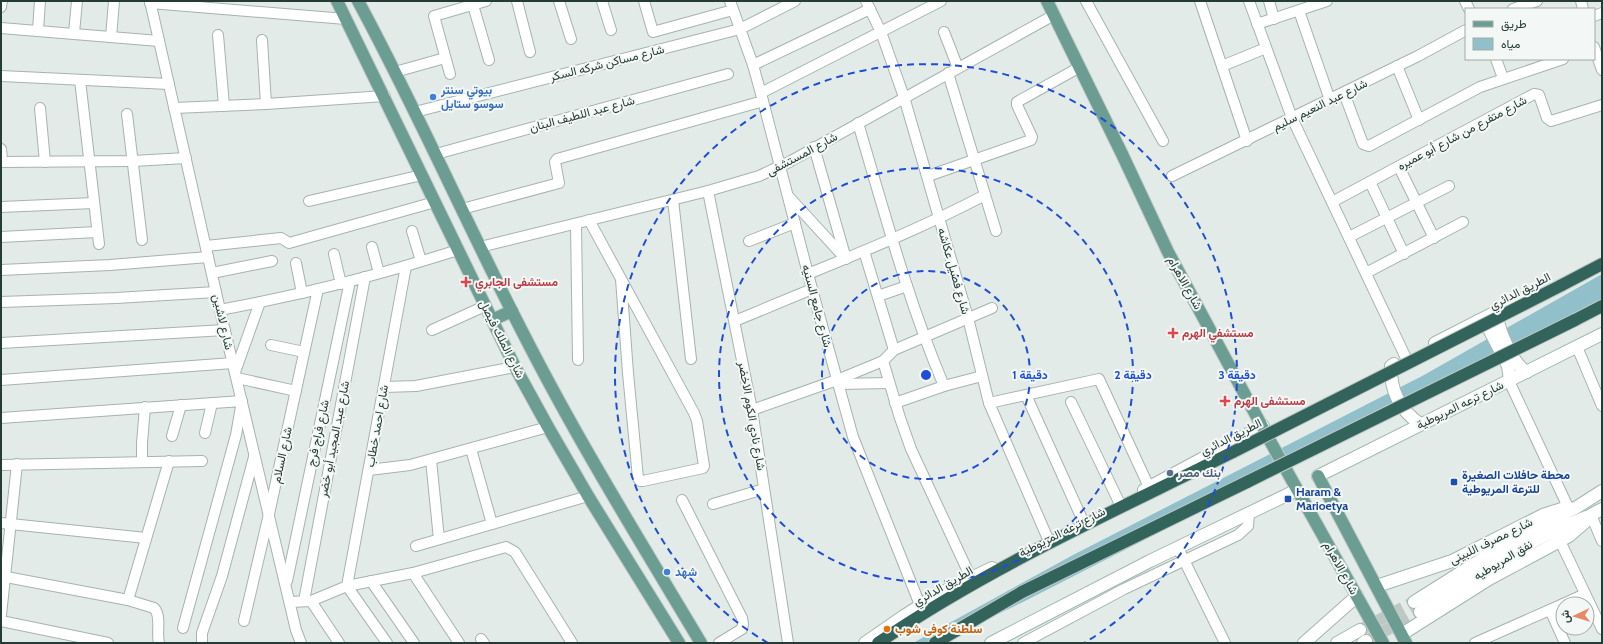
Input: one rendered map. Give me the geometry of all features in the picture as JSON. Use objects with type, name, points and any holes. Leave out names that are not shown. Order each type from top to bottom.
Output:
[{"type":"highway","name":"الطريق الدائري","points":[[878,643],[929,609],[1008,565],[1602,264]]},
{"type":"highway","points":[[935,643],[1022,592],[1602,306]]},
{"type":"main road","name":"شارع الملك فيصل","points":[[337,1],[515,367],[588,496],[679,643]]},
{"type":"main road","name":"شارع الاهرام","points":[[1047,1],[1168,252],[1286,470],[1383,643]]},
{"type":"main road","name":"شارع الملك فيصل","points":[[361,4],[436,154],[480,248],[566,414],[701,643]]},
{"type":"main road","points":[[1420,424],[1406,413],[1397,399],[1392,383],[1391,366],[1602,258]]},
{"type":"main road","points":[[492,320],[512,311]]},
{"type":"main road","points":[[1497,311],[1498,326],[1516,362],[1520,368],[1527,372]]},
{"type":"main road","points":[[1478,321],[1489,329],[1508,366],[1510,380]]},
{"type":"main road","name":"شارع ترعه المريوطية","points":[[1318,476],[1602,334]]},
{"type":"main road","name":"شارع ترعه المريوطية","points":[[865,643],[920,605],[1264,429]]},
{"type":"main road","name":"شارع الاهرام","points":[[1318,476],[1404,639]]},
{"type":"main road","points":[[991,643],[1178,548],[1298,490]]},
{"type":"main road","name":"شارع مصرف اللبينى","points":[[1377,586],[1452,561],[1543,515],[1572,507],[1602,491]]},
{"type":"main road","name":"نفق المريوطيه","points":[[1572,507],[1498,549],[1417,607],[1502,558],[1565,525],[1591,515]]},
{"type":"main road","points":[[1404,639],[1489,580],[1525,558],[1560,541],[1577,530],[1591,515],[1602,509]]},
{"type":"main road","points":[[1304,643],[1357,596]]},
{"type":"main road","points":[[1337,643],[1360,630]]},
{"type":"street","points":[[1,7],[2,1]]},
{"type":"street","points":[[38,30],[40,1]]},
{"type":"street","points":[[74,34],[77,1]]},
{"type":"street","points":[[111,37],[114,1]]},
{"type":"street","points":[[450,74],[434,16],[453,5],[473,4],[486,1]]},
{"type":"street","points":[[516,1],[530,52]]},
{"type":"street","points":[[559,1],[571,39]]},
{"type":"street","points":[[602,1],[611,30]]},
{"type":"street","points":[[644,1],[653,32],[731,5]]},
{"type":"street","name":"شارع مساكن شركه السكر","points":[[415,112],[740,29],[795,1]]},
{"type":"street","points":[[462,209],[559,183],[560,181],[555,162],[557,159],[762,97],[941,1]]},
{"type":"street","points":[[1086,1],[1163,141]]},
{"type":"street","points":[[1200,1],[1247,141]]},
{"type":"street","points":[[1248,1],[1292,118],[1406,358]]},
{"type":"street","points":[[1269,1],[1274,19]]},
{"type":"street","points":[[1516,8],[1538,1]]},
{"type":"street","points":[[150,2],[346,19]]},
{"type":"street","name":"شارع لاشين","points":[[150,2],[220,310],[286,584],[298,642]]},
{"type":"street","points":[[1257,24],[1324,2]]},
{"type":"street","points":[[473,4],[489,60]]},
{"type":"street","name":"شارع جامع السنيه","points":[[731,5],[753,66],[762,97],[794,223],[853,437],[920,605]]},
{"type":"street","points":[[753,66],[868,5]]},
{"type":"street","name":"شارع فصيل عكاشه","points":[[868,5],[882,32],[928,176],[968,318],[988,403],[1048,539]]},
{"type":"street","points":[[1299,11],[1330,100]]},
{"type":"street","name":"شارع المستشفى","points":[[480,248],[708,191],[759,176],[780,167],[1054,14]]},
{"type":"street","points":[[1,28],[159,41]]},
{"type":"street","name":"شارع عبد النعيم سليم","points":[[1172,176],[1330,100],[1465,31]]},
{"type":"street","points":[[944,32],[958,68]]},
{"type":"street","points":[[218,35],[224,106]]},
{"type":"street","points":[[262,40],[266,104]]},
{"type":"street","points":[[1222,66],[1266,48]]},
{"type":"street","points":[[1595,50],[1601,64]]},
{"type":"street","points":[[395,72],[445,58]]},
{"type":"street","points":[[1496,60],[1503,78]]},
{"type":"street","points":[[1344,92],[1365,146],[1371,146],[1480,87],[1560,60]]},
{"type":"street","points":[[1398,66],[1419,120]]},
{"type":"street","points":[[928,176],[1031,140],[1032,137],[1017,102],[1080,67]]},
{"type":"street","points":[[948,73],[996,231]]},
{"type":"street","name":"شارع عبد اللطيف البنان","points":[[436,154],[728,74]]},
{"type":"street","points":[[1,76],[169,84]]},
{"type":"street","points":[[80,80],[99,244]]},
{"type":"street","name":"شارع متفرع من شارع أبو عميره","points":[[1332,202],[1534,94],[1540,95],[1547,118],[1551,121],[1602,105]]},
{"type":"street","points":[[174,108],[266,104],[384,96]]},
{"type":"street","points":[[40,108],[45,162]]},
{"type":"street","points":[[127,114],[142,240]]},
{"type":"street","points":[[858,123],[907,286],[924,337],[944,386]]},
{"type":"street","points":[[814,147],[846,259]]},
{"type":"street","points":[[2,158],[45,162],[133,161],[186,158]]},
{"type":"street","points":[[1399,167],[1434,238]]},
{"type":"street","points":[[309,201],[422,175]]},
{"type":"street","points":[[1370,182],[1404,254]]},
{"type":"street","points":[[1349,237],[1449,186]]},
{"type":"street","name":"شارع نادي الكوم الاخضر","points":[[708,191],[752,410],[788,643]]},
{"type":"street","points":[[808,274],[864,252],[939,219],[985,194]]},
{"type":"street","points":[[787,195],[846,259]]},
{"type":"street","points":[[673,200],[691,359]]},
{"type":"street","points":[[206,246],[280,238],[289,243],[435,202]]},
{"type":"street","points":[[1,207],[94,203]]},
{"type":"street","points":[[589,220],[696,417],[704,466],[702,468],[643,481],[640,481],[638,478],[621,279]]},
{"type":"street","points":[[1366,273],[1464,222]]},
{"type":"street","points":[[749,241],[794,223]]},
{"type":"street","points":[[576,224],[578,360]]},
{"type":"street","points":[[412,231],[421,261]]},
{"type":"street","points":[[1,237],[97,232]]},
{"type":"street","points":[[372,246],[379,273]]},
{"type":"street","points":[[220,310],[318,289],[406,266],[458,250]]},
{"type":"street","points":[[864,252],[894,350]]},
{"type":"street","points":[[334,254],[345,282]]},
{"type":"street","points":[[1,270],[110,265],[208,257]]},
{"type":"street","points":[[212,273],[272,261]]},
{"type":"street","points":[[296,263],[302,293]]},
{"type":"street","name":"شارع احمد خطاب","points":[[347,586],[406,266]]},
{"type":"street","name":"شارع عبد المجيد أبو خضر","points":[[307,601],[365,277]]},
{"type":"street","name":"شارع فراج فرج","points":[[286,584],[345,282]]},
{"type":"street","points":[[878,296],[907,286]]},
{"type":"street","name":"شارع السلام","points":[[244,621],[318,289]]},
{"type":"street","points":[[735,321],[812,289]]},
{"type":"street","points":[[1,302],[116,298],[216,292]]},
{"type":"street","points":[[235,371],[260,302]]},
{"type":"street","points":[[432,330],[485,306]]},
{"type":"street","points":[[752,410],[838,382],[883,361],[894,350],[992,308]]},
{"type":"street","points":[[1,343],[225,330]]},
{"type":"street","points":[[271,345],[304,352]]},
{"type":"street","points":[[1576,347],[1602,406]]},
{"type":"street","points":[[883,361],[895,403],[916,459],[971,578]]},
{"type":"street","points":[[384,387],[416,386],[515,367]]},
{"type":"street","points":[[1,380],[235,371],[296,391]]},
{"type":"street","points":[[895,403],[944,386],[982,376]]},
{"type":"street","points":[[988,403],[1099,379],[1149,487]]},
{"type":"street","points":[[1510,380],[1572,507]]},
{"type":"street","points":[[838,382],[889,383]]},
{"type":"street","points":[[1026,394],[1083,521]]},
{"type":"street","points":[[1,418],[181,404],[242,401],[236,435],[182,628]]},
{"type":"street","points":[[1071,402],[1119,502]]},
{"type":"street","points":[[205,433],[212,403]]},
{"type":"street","points":[[172,436],[181,404]]},
{"type":"street","points":[[142,462],[145,407]]},
{"type":"street","points":[[369,470],[403,467],[548,427]]},
{"type":"street","points":[[471,449],[492,524]]},
{"type":"street","points":[[202,643],[202,633],[221,579],[255,455]]},
{"type":"street","points":[[431,460],[439,539]]},
{"type":"street","points":[[128,600],[169,461]]},
{"type":"street","points":[[1,464],[202,461]]},
{"type":"street","points":[[1,615],[6,523],[17,464]]},
{"type":"street","points":[[714,504],[764,489]]},
{"type":"street","points":[[416,546],[588,496]]},
{"type":"street","points":[[682,500],[742,618],[742,629],[719,643]]},
{"type":"street","points":[[1023,643],[1124,589],[1238,535],[1248,526],[1249,513]]},
{"type":"street","points":[[1591,515],[1602,541]]},
{"type":"street","points":[[6,523],[146,538]]},
{"type":"street","points":[[1560,541],[1602,629]]},
{"type":"street","points":[[290,602],[307,601],[347,586],[413,573],[501,547],[511,548],[518,556],[572,643]]},
{"type":"street","points":[[1178,548],[1225,643]]},
{"type":"street","points":[[413,573],[459,643]]},
{"type":"street","points":[[3,576],[128,600],[154,608],[158,617],[157,642]]},
{"type":"street","points":[[371,581],[414,643]]},
{"type":"street","points":[[347,586],[387,643]]},
{"type":"street","points":[[1581,596],[1586,594]]},
{"type":"street","points":[[307,601],[339,643]]},
{"type":"street","points":[[1475,643],[1555,608]]},
{"type":"street","points":[[1550,610],[1565,643]]},
{"type":"street","points":[[1,621],[108,643]]},
{"type":"water","points":[[1602,274],[1602,306],[1023,602],[960,632],[942,643],[913,643],[1073,555],[1424,375]]},
{"type":"tunnel","points":[[1360,630],[1414,602]]},
{"type":"tunnel","points":[[1366,641],[1420,612]]},
{"type":"place","name":"بيوتي سنتر سوسو ستايل","points":[[433,97]]},
{"type":"place","name":"مستشفى الجابري","points":[[466,282]]},
{"type":"place","name":"مستشفي الهرم","points":[[1173,333]]},
{"type":"place","name":"مستشفى الهرم","points":[[1225,401]]},
{"type":"place","name":"بنك مصر","points":[[1170,473]]},
{"type":"place","name":"محطة حافلات الصغيرة للترعة المريوطية","points":[[1454,482]]},
{"type":"place","name":"Haram & Marioetya","points":[[1288,499]]},
{"type":"place","name":"شهد","points":[[667,572]]},
{"type":"place","name":"سلطنة كوفى شوب","points":[[887,629]]}]
